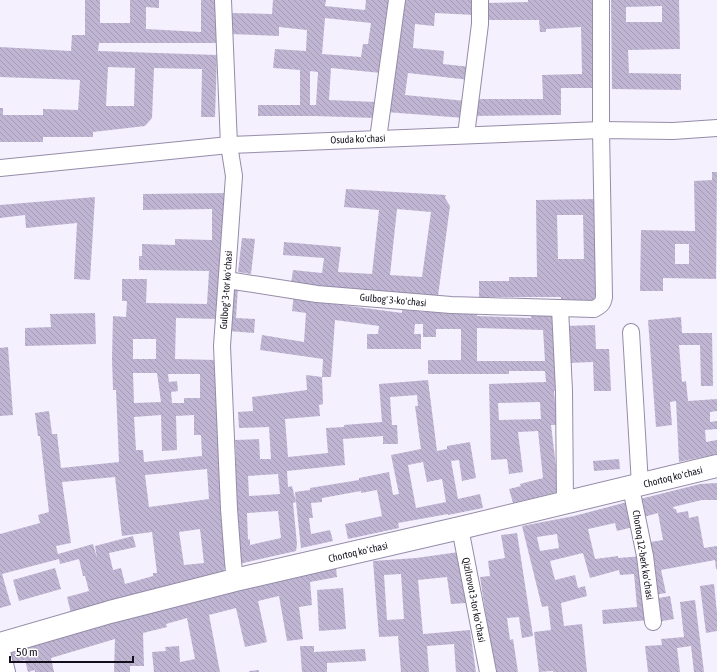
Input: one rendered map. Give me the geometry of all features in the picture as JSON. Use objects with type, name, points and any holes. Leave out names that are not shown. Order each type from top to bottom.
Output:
[{"type":"main road","name":"Chortoq koʻchasi","points":[[0,644],[110,612],[235,580],[717,466]]},
{"type":"street","name":"Gulbog' 3-tor koʻchasi","points":[[223,0],[229,145],[234,176],[222,346],[229,509],[235,580]]},
{"type":"street","points":[[378,139],[397,0]]},
{"type":"street","points":[[466,135],[480,24],[480,0]]},
{"type":"street","points":[[601,0],[601,130]]},
{"type":"street","name":"Osuda koʻchasi","points":[[0,168],[229,145],[601,130],[673,131],[717,128]]},
{"type":"street","name":"Gulbog' 3-koʻchasi","points":[[227,280],[317,294],[451,305],[594,309],[600,306],[604,301],[601,130]]},
{"type":"street","points":[[560,308],[564,391],[565,503]]},
{"type":"street","name":"Chortoq 12-berk koʻchasi","points":[[631,332],[635,486],[653,622]]},
{"type":"street","name":"Qizilrovot 3-tor koʻchasi","points":[[460,528],[488,672]]},
{"type":"street","points":[[0,644],[7,672]]},
{"type":"building","points":[[85,0],[100,0],[100,23],[130,23],[130,0],[159,0],[159,8],[146,7],[146,29],[201,32],[201,0],[219,0],[219,43],[99,43],[98,51],[217,55],[215,117],[201,117],[202,69],[154,68],[152,118],[145,126],[93,132],[93,137],[43,137],[43,142],[0,142],[0,108],[3,108],[3,115],[43,115],[43,109],[78,110],[80,80],[0,77],[0,47],[71,51],[72,35],[85,35]],"holes":[[[108,67],[135,68],[134,106],[106,106]]]},
{"type":"building","points":[[273,0],[326,0],[325,6],[365,10],[366,0],[393,0],[381,73],[331,68],[329,100],[376,102],[375,118],[258,116],[258,105],[300,105],[300,70],[273,68],[275,49],[306,51],[307,30],[279,27],[279,36],[230,34],[230,13],[272,14]],"holes":[[[325,18],[371,23],[368,44],[363,44],[361,57],[322,54]],[[310,71],[318,72],[316,105],[310,105]]]},
{"type":"building","points":[[404,0],[476,0],[475,15],[435,13],[434,26],[415,24],[413,48],[444,51],[443,64],[471,67],[470,80],[408,73],[405,95],[466,101],[464,118],[386,112],[399,10],[404,10]]},
{"type":"building","points":[[528,0],[596,0],[597,88],[561,88],[561,115],[473,116],[472,99],[543,99],[542,75],[582,74],[581,27],[546,29],[546,32],[540,32],[539,20],[485,20],[485,3],[528,2]]},
{"type":"building","points":[[611,0],[679,0],[680,49],[628,50],[629,73],[681,74],[681,90],[612,89]],"holes":[[[662,6],[662,22],[626,22],[626,7]]]},
{"type":"building","points":[[712,172],[717,172],[716,279],[663,278],[663,291],[640,291],[641,230],[695,231],[694,181],[712,180]],"holes":[[[675,244],[689,244],[689,264],[675,264]]]},
{"type":"building","points":[[346,189],[446,195],[445,198],[450,206],[438,296],[335,289],[291,284],[293,270],[322,273],[324,258],[283,255],[284,242],[341,247],[338,272],[372,274],[379,210],[344,207]],"holes":[[[397,209],[431,212],[422,277],[390,275]]]},
{"type":"building","points":[[227,193],[218,319],[176,318],[175,359],[216,360],[227,564],[223,572],[71,613],[67,597],[89,591],[85,576],[83,576],[79,559],[60,564],[59,559],[2,574],[11,605],[0,608],[0,534],[40,523],[38,515],[49,512],[40,436],[38,436],[35,413],[49,411],[52,434],[57,434],[61,468],[119,462],[116,390],[113,390],[112,358],[113,316],[126,317],[127,301],[122,301],[122,279],[147,279],[146,303],[207,304],[209,271],[139,270],[139,256],[142,256],[142,244],[175,245],[175,239],[212,240],[212,209],[143,210],[143,194]],"holes":[[[133,339],[156,339],[156,359],[133,359]],[[133,373],[157,373],[161,402],[134,403]],[[168,374],[200,374],[200,398],[184,398],[184,403],[172,403],[171,392],[178,391],[177,381],[169,382]],[[161,415],[162,451],[177,450],[176,416],[194,415],[194,435],[201,435],[202,456],[144,462],[143,450],[136,450],[134,417]],[[207,469],[209,499],[149,507],[145,475]],[[115,477],[122,536],[152,532],[157,573],[153,573],[153,576],[125,584],[121,568],[113,570],[109,553],[136,547],[133,536],[95,546],[97,558],[93,544],[58,554],[56,546],[71,543],[62,482]],[[200,529],[204,563],[184,565],[179,532]]]},
{"type":"building","points":[[95,197],[90,280],[74,279],[77,223],[26,228],[25,215],[0,218],[0,205]]},
{"type":"building","points":[[598,199],[600,302],[561,301],[561,297],[479,297],[479,281],[509,281],[509,277],[537,277],[536,200]],"holes":[[[557,215],[583,215],[584,259],[558,259]]]},
{"type":"building","points":[[242,238],[255,239],[251,274],[238,272]]},
{"type":"building","points":[[231,286],[238,287],[236,318],[255,319],[254,333],[228,331]]},
{"type":"building","points":[[294,294],[327,299],[327,303],[402,313],[402,310],[420,312],[477,312],[477,316],[531,318],[531,313],[555,314],[560,391],[554,391],[557,425],[551,425],[559,492],[513,503],[509,489],[521,486],[520,484],[543,478],[538,431],[518,432],[523,472],[509,474],[507,459],[491,460],[489,384],[546,382],[545,371],[509,371],[509,374],[428,374],[428,360],[461,360],[461,329],[436,329],[436,337],[423,337],[423,324],[415,324],[414,334],[421,334],[421,349],[367,349],[367,334],[378,334],[379,326],[335,320],[331,377],[322,377],[323,359],[260,350],[262,335],[304,342],[306,313],[292,311]],"holes":[[[477,328],[543,330],[545,361],[477,361]],[[540,402],[541,419],[499,420],[498,403]]]},
{"type":"building","points":[[95,313],[96,344],[25,346],[25,328],[51,327],[50,314]]},
{"type":"building","points":[[681,317],[682,333],[712,333],[713,386],[701,386],[700,345],[679,345],[682,382],[686,381],[688,401],[717,399],[717,411],[710,412],[710,422],[717,421],[717,429],[705,430],[706,442],[717,440],[717,454],[679,462],[676,401],[670,402],[672,425],[656,427],[648,320]]},
{"type":"building","points":[[595,325],[596,349],[609,349],[611,391],[594,391],[593,362],[568,363],[567,326]]},
{"type":"building","points":[[8,347],[13,415],[0,416],[0,348]]},
{"type":"building","points":[[306,375],[322,377],[323,404],[319,405],[320,416],[285,419],[288,457],[328,453],[326,428],[382,422],[379,384],[428,380],[437,451],[447,449],[447,446],[470,442],[476,478],[462,481],[459,460],[451,461],[458,499],[480,494],[483,508],[398,523],[399,528],[348,539],[345,524],[382,516],[377,490],[361,493],[361,491],[322,498],[322,502],[311,503],[313,518],[309,518],[311,534],[330,530],[333,541],[301,548],[296,502],[293,503],[297,544],[296,551],[239,564],[231,460],[236,460],[235,440],[259,439],[260,459],[271,459],[269,427],[239,428],[238,412],[253,411],[252,397],[307,390]],"holes":[[[417,395],[418,406],[415,406],[421,449],[391,455],[399,494],[393,495],[389,472],[359,478],[359,480],[295,492],[296,502],[292,486],[288,487],[287,471],[345,465],[343,439],[383,436],[383,444],[398,444],[397,425],[392,425],[390,397]],[[423,462],[427,482],[442,479],[446,502],[416,508],[408,465]],[[278,474],[280,494],[249,496],[248,476]],[[278,511],[281,538],[250,545],[250,539],[248,540],[247,513]]]},
{"type":"building","points":[[619,459],[620,469],[594,471],[593,461]]},
{"type":"building","points":[[717,483],[717,500],[702,500],[673,507],[676,509],[677,513],[688,511],[689,518],[698,516],[704,548],[717,546],[717,569],[715,560],[661,570],[666,593],[653,595],[644,543],[663,540],[658,513],[640,518],[636,500],[700,484]]},
{"type":"building","points":[[631,501],[637,526],[617,531],[615,523],[588,529],[595,559],[618,556],[618,558],[643,556],[650,620],[603,624],[602,610],[637,607],[634,574],[620,575],[619,570],[590,578],[583,553],[550,561],[555,580],[575,575],[578,588],[585,586],[587,596],[561,603],[564,626],[582,624],[587,672],[539,672],[534,632],[551,630],[548,606],[542,607],[522,526],[574,516]],"holes":[[[557,534],[559,548],[540,551],[537,537]]]},
{"type":"building","points":[[517,533],[533,636],[522,638],[519,617],[507,618],[510,640],[513,639],[518,672],[497,672],[490,643],[480,577],[490,576],[488,561],[505,558],[501,535]]},
{"type":"building","points":[[459,552],[466,603],[451,604],[447,577],[418,580],[423,634],[470,630],[476,672],[456,672],[454,644],[427,646],[429,672],[401,672],[398,636],[379,637],[373,561],[416,558]],"holes":[[[401,574],[404,619],[387,620],[384,575]]]},
{"type":"building","points":[[55,568],[61,589],[19,601],[13,580]]},
{"type":"building","points":[[336,568],[337,577],[310,582],[312,605],[299,607],[303,639],[287,641],[279,596],[258,601],[267,642],[245,647],[236,608],[209,615],[220,672],[154,672],[152,652],[166,651],[165,647],[179,646],[180,662],[195,659],[187,618],[166,624],[167,627],[143,633],[144,666],[130,666],[130,672],[114,672],[115,639],[51,658],[54,672],[35,672],[35,670],[28,672],[25,660],[8,664],[5,652],[294,574]]},
{"type":"building","points":[[714,584],[717,631],[706,633],[700,586]]},
{"type":"building","points":[[343,588],[346,629],[319,631],[317,590]]},
{"type":"building","points":[[670,596],[674,619],[657,622],[653,599]]},
{"type":"building","points":[[695,600],[704,672],[694,672],[691,646],[677,648],[680,672],[648,672],[645,646],[662,645],[661,639],[684,637],[680,602]]},
{"type":"building","points":[[300,646],[314,646],[314,652],[365,649],[366,661],[327,663],[327,672],[302,672]]},
{"type":"building","points":[[259,670],[259,672],[249,672],[249,671]]}]
